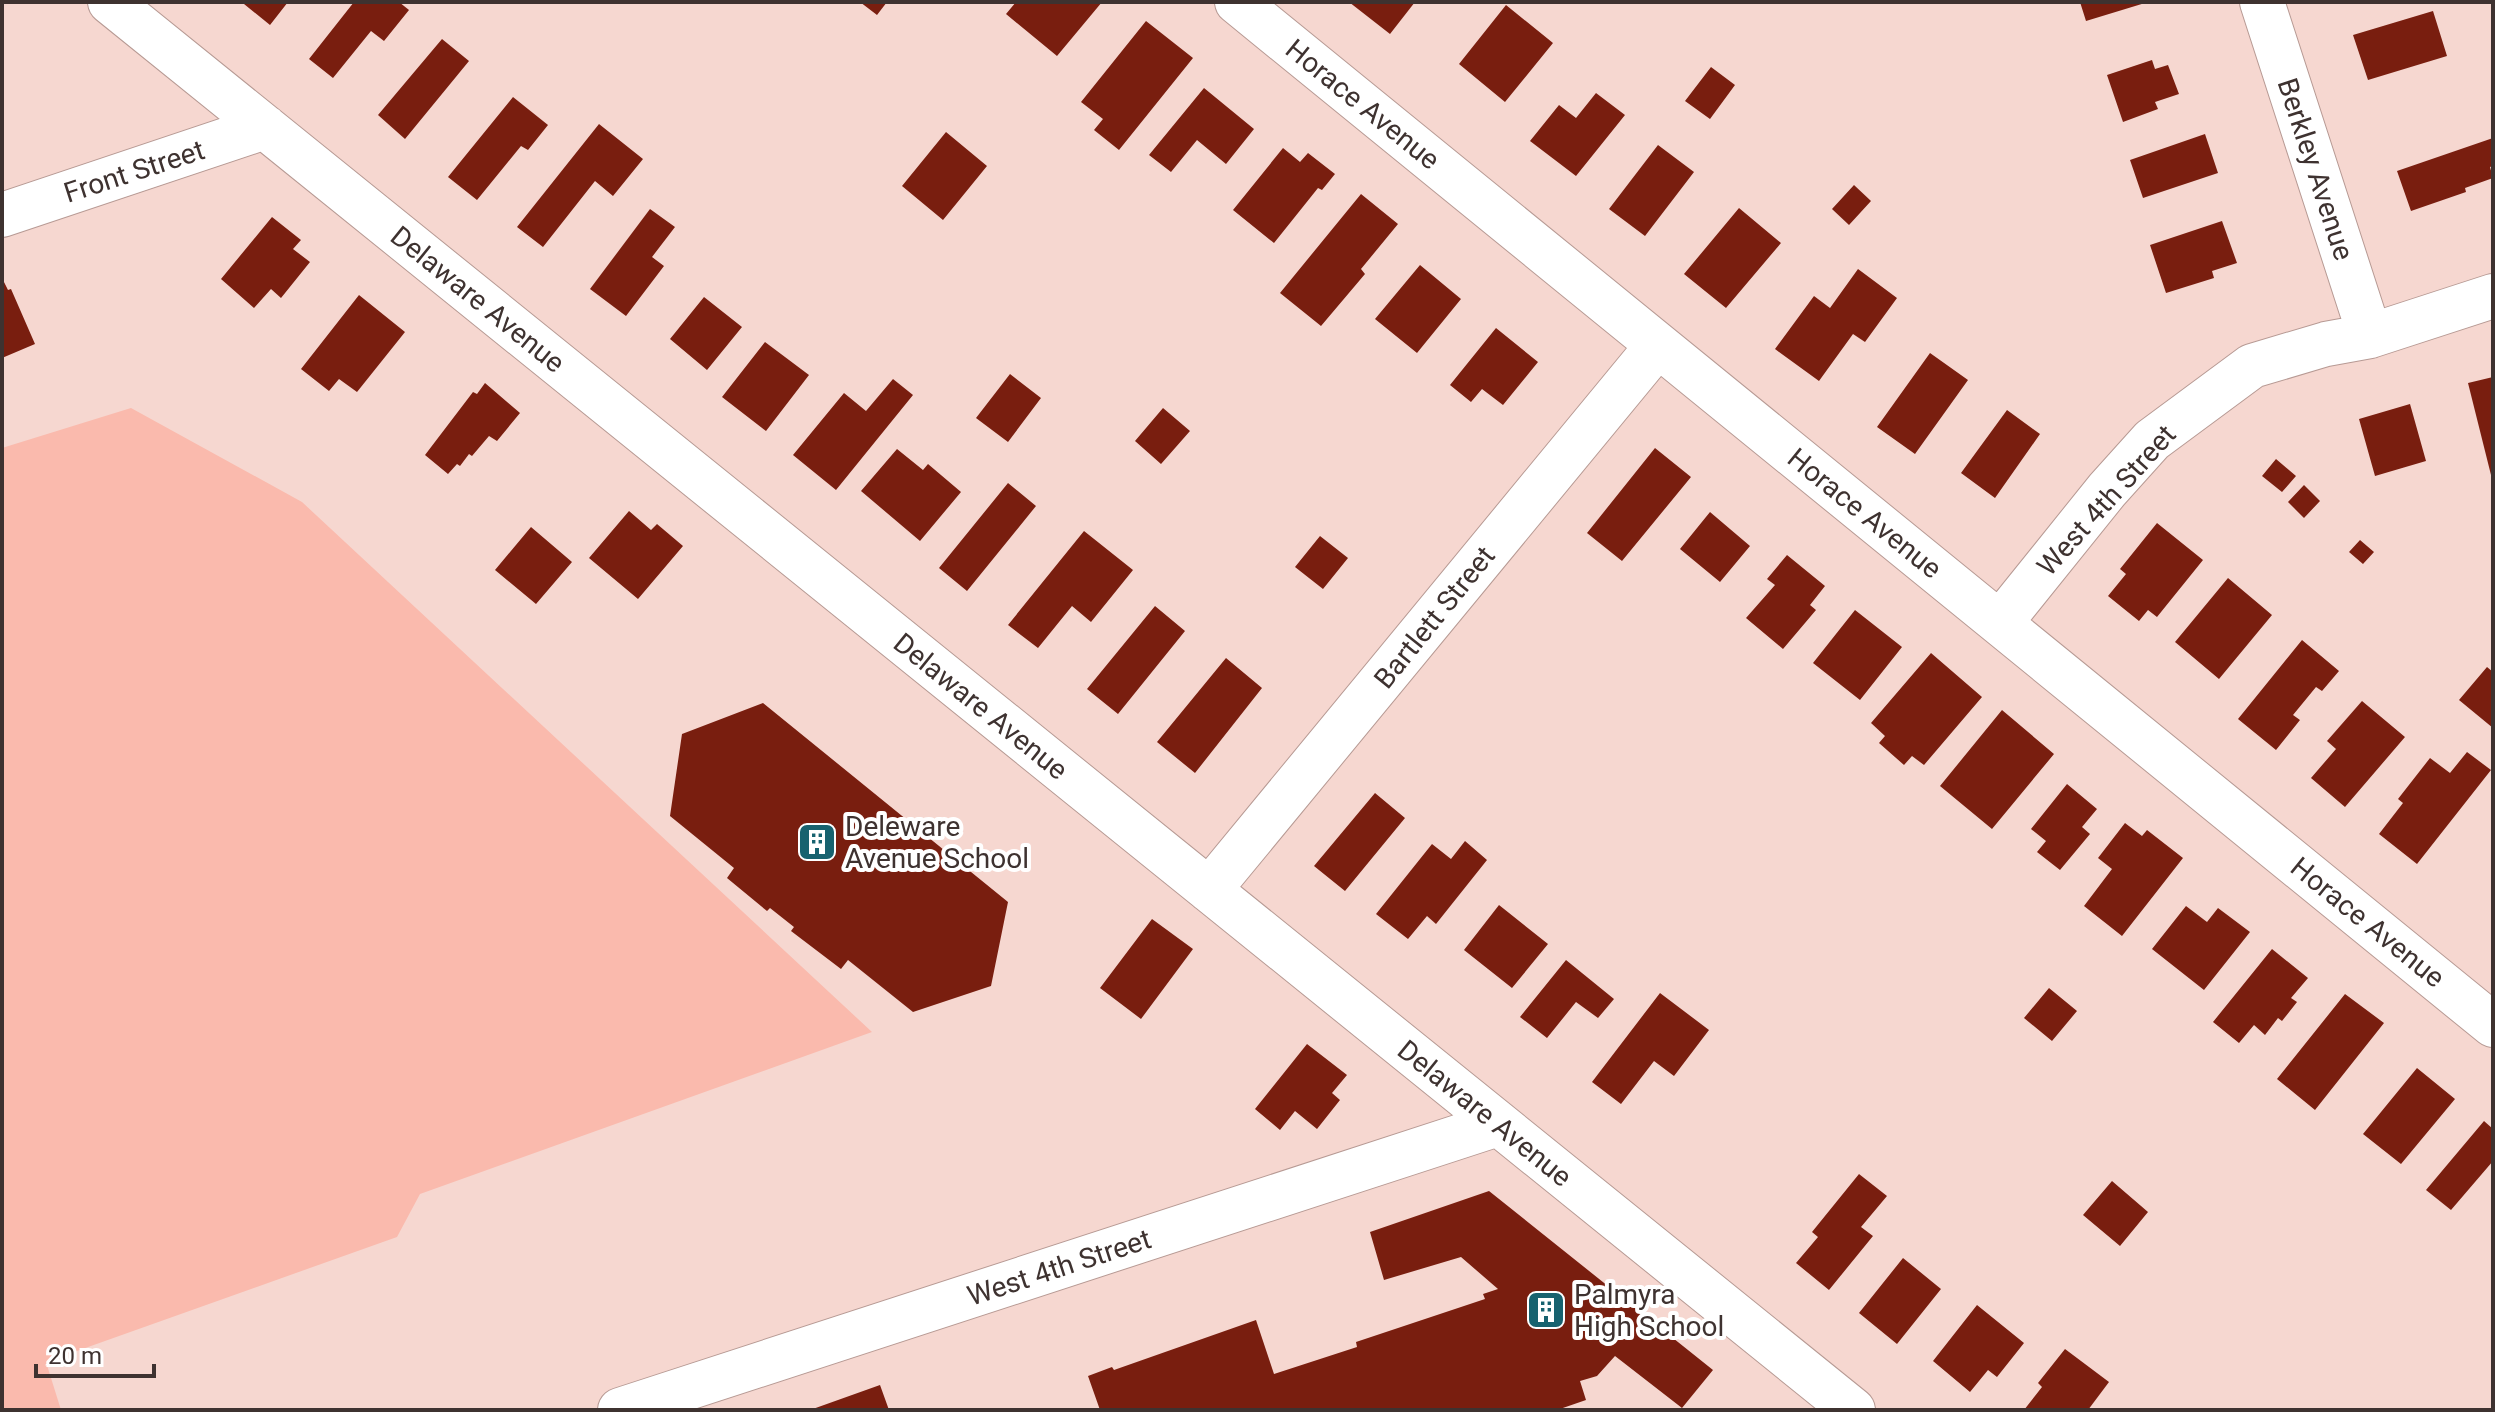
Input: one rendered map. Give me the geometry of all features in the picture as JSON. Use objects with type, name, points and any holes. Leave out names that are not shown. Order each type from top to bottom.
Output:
[{"type":"street","name":"Delaware Avenue","points":[[110,2],[1853,1410]]},
{"type":"street","name":"Horace Avenue","points":[[1237,2],[2493,1025]]},
{"type":"street","name":"Berkley Avenue","points":[[2262,2],[2370,336]]},
{"type":"street","name":"Front Street","points":[[2,215],[265,127]]},
{"type":"street","name":"West 4th Street","points":[[2000,623],[2107,490],[2152,440],[2252,366],[2326,344],[2370,336],[2493,296]]},
{"type":"street","name":"Bartlett Street","points":[[1209,890],[1658,345]]},
{"type":"street","name":"West 4th Street","points":[[620,1410],[1498,1124]]},
{"type":"shaded area","points":[[131,408],[302,502],[872,1032],[420,1194],[397,1237],[46,1362],[61,1410],[2,1410],[2,448]]},
{"type":"building","points":[[288,2],[270,25],[244,4]]},
{"type":"building","points":[[354,2],[399,2],[409,10],[384,41],[371,31],[333,78],[309,59]]},
{"type":"building","points":[[860,2],[887,2],[877,15]]},
{"type":"building","points":[[1016,2],[1102,2],[1057,56],[1006,14]]},
{"type":"building","points":[[1349,2],[1415,2],[1390,34]]},
{"type":"building","points":[[2080,2],[2144,2],[2145,3],[2086,21]]},
{"type":"building","points":[[1506,5],[1553,43],[1505,102],[1459,64]]},
{"type":"building","points":[[2433,11],[2447,56],[2368,80],[2353,35]]},
{"type":"building","points":[[1146,21],[1193,58],[1119,150],[1094,130],[1103,119],[1081,102]]},
{"type":"building","points":[[442,39],[469,61],[405,139],[378,115]]},
{"type":"building","points":[[2152,60],[2155,69],[2168,65],[2179,94],[2155,102],[2158,109],[2123,122],[2107,75]]},
{"type":"building","points":[[1711,67],[1735,85],[1710,119],[1685,101]]},
{"type":"building","points":[[1204,88],[1254,129],[1226,164],[1197,140],[1171,172],[1149,155]]},
{"type":"building","points":[[1596,93],[1625,115],[1576,176],[1530,141],[1559,105],[1576,118]]},
{"type":"building","points":[[513,97],[548,125],[528,150],[521,146],[477,200],[448,177]]},
{"type":"building","points":[[599,124],[643,159],[613,196],[595,181],[543,247],[517,227]]},
{"type":"building","points":[[946,132],[987,166],[943,220],[902,186]]},
{"type":"building","points":[[2205,134],[2218,173],[2143,198],[2130,160]]},
{"type":"building","points":[[2493,138],[2493,166],[2490,167],[2493,178],[2465,188],[2466,192],[2411,211],[2397,171]]},
{"type":"building","points":[[1658,145],[1694,172],[1645,236],[1609,209]]},
{"type":"building","points":[[1283,148],[1300,162],[1308,153],[1335,174],[1322,190],[1318,188],[1274,243],[1233,210]]},
{"type":"building","points":[[1854,185],[1871,201],[1849,225],[1832,209]]},
{"type":"building","points":[[1361,194],[1398,224],[1361,269],[1365,274],[1321,326],[1280,293]]},
{"type":"building","points":[[1739,208],[1781,243],[1726,308],[1684,274]]},
{"type":"building","points":[[650,209],[675,227],[652,257],[664,266],[626,316],[590,289]]},
{"type":"building","points":[[272,217],[301,240],[293,249],[310,262],[281,298],[271,289],[254,308],[221,279]]},
{"type":"building","points":[[2222,221],[2237,263],[2212,271],[2214,278],[2166,293],[2150,245]]},
{"type":"building","points":[[1420,265],[1461,299],[1417,353],[1375,319]]},
{"type":"building","points":[[1858,269],[1897,298],[1865,342],[1853,334],[1819,381],[1775,349],[1814,296],[1830,308]]},
{"type":"building","points":[[2,278],[8,290],[11,289],[35,344],[2,358]]},
{"type":"building","points":[[359,295],[405,332],[357,392],[339,379],[329,391],[301,369]]},
{"type":"building","points":[[704,297],[742,327],[707,370],[670,339]]},
{"type":"building","points":[[1496,328],[1538,362],[1503,405],[1482,389],[1471,402],[1450,385]]},
{"type":"building","points":[[765,342],[809,375],[766,431],[722,397]]},
{"type":"building","points":[[1930,353],[1968,380],[1915,454],[1877,427]]},
{"type":"building","points":[[1010,374],[1041,398],[1008,442],[976,418]]},
{"type":"building","points":[[2493,377],[2493,479],[2492,479],[2468,383]]},
{"type":"building","points":[[893,379],[913,395],[836,490],[793,455],[844,393],[866,411]]},
{"type":"building","points":[[485,383],[520,413],[497,441],[489,436],[472,456],[469,454],[460,466],[457,464],[448,474],[425,455],[473,392],[477,394]]},
{"type":"building","points":[[2410,404],[2426,461],[2375,476],[2359,419]]},
{"type":"building","points":[[1163,408],[1190,431],[1161,464],[1135,441]]},
{"type":"building","points":[[2007,410],[2040,434],[1995,498],[1961,473]]},
{"type":"building","points":[[1655,448],[1691,477],[1622,561],[1587,533]]},
{"type":"building","points":[[897,449],[923,470],[928,464],[961,492],[920,541],[861,491]]},
{"type":"building","points":[[2276,459],[2296,476],[2282,492],[2262,476]]},
{"type":"building","points":[[1008,483],[1036,506],[967,591],[939,568]]},
{"type":"building","points":[[2304,485],[2320,501],[2304,518],[2288,502]]},
{"type":"building","points":[[629,511],[651,530],[657,524],[683,546],[638,599],[589,558]]},
{"type":"building","points":[[1710,512],[1750,546],[1720,582],[1680,549]]},
{"type":"building","points":[[2157,523],[2203,560],[2157,617],[2148,610],[2139,621],[2108,596],[2126,574],[2120,569]]},
{"type":"building","points":[[531,527],[572,562],[536,604],[495,570]]},
{"type":"building","points":[[1084,531],[1133,570],[1091,622],[1072,606],[1038,648],[1008,625]]},
{"type":"building","points":[[1320,536],[1348,558],[1323,589],[1295,567]]},
{"type":"building","points":[[2360,540],[2374,552],[2363,564],[2349,552]]},
{"type":"building","points":[[1787,555],[1825,586],[1810,605],[1816,610],[1783,649],[1746,618],[1775,585],[1767,579]]},
{"type":"building","points":[[2228,578],[2272,615],[2219,679],[2175,642]]},
{"type":"building","points":[[1155,606],[1185,631],[1118,714],[1087,689]]},
{"type":"building","points":[[1855,610],[1902,647],[1860,700],[1813,663]]},
{"type":"building","points":[[2302,640],[2339,671],[2322,691],[2316,687],[2293,715],[2300,720],[2276,750],[2238,719]]},
{"type":"building","points":[[1931,653],[1982,697],[1924,765],[1912,756],[1904,765],[1879,743],[1885,736],[1871,723]]},
{"type":"building","points":[[1226,658],[1262,688],[1195,773],[1157,742]]},
{"type":"building","points":[[2487,667],[2493,672],[2493,728],[2459,700]]},
{"type":"building","points":[[2362,701],[2405,737],[2345,807],[2311,778],[2336,749],[2327,741]]},
{"type":"building","name":"Deleware Avenue School","points":[[763,703],[1008,902],[991,986],[913,1012],[848,960],[841,969],[791,931],[794,927],[770,908],[767,911],[727,878],[734,868],[670,816],[682,734]]},
{"type":"building","points":[[2002,710],[2054,754],[1992,829],[1940,786]]},
{"type":"building","points":[[2467,752],[2491,770],[2417,864],[2379,834],[2403,803],[2398,799],[2430,758],[2450,773]]},
{"type":"building","points":[[2067,784],[2097,809],[2082,827],[2090,834],[2060,870],[2037,852],[2046,841],[2031,829]]},
{"type":"building","points":[[1375,793],[1405,818],[1345,891],[1314,866]]},
{"type":"building","points":[[2125,823],[2142,836],[2147,830],[2183,858],[2122,936],[2084,906],[2112,869],[2098,858]]},
{"type":"building","points":[[1465,841],[1487,860],[1436,924],[1427,916],[1408,939],[1376,914],[1432,844],[1451,859]]},
{"type":"building","points":[[1499,905],[1548,944],[1512,988],[1464,950]]},
{"type":"building","points":[[2186,906],[2207,922],[2218,908],[2250,932],[2204,990],[2152,949]]},
{"type":"building","points":[[1152,919],[1193,949],[1141,1019],[1100,988]]},
{"type":"building","points":[[2272,949],[2308,978],[2291,998],[2297,1002],[2282,1021],[2278,1018],[2265,1035],[2254,1025],[2239,1043],[2213,1022]]},
{"type":"building","points":[[1566,960],[1614,999],[1598,1018],[1576,1002],[1547,1038],[1520,1017]]},
{"type":"building","points":[[2049,988],[2077,1011],[2052,1041],[2024,1018]]},
{"type":"building","points":[[1660,993],[1709,1030],[1674,1076],[1654,1061],[1621,1104],[1592,1082]]},
{"type":"building","points":[[2345,994],[2384,1023],[2315,1110],[2277,1079]]},
{"type":"building","points":[[1307,1044],[1347,1075],[1332,1093],[1340,1100],[1317,1129],[1295,1111],[1280,1130],[1255,1109]]},
{"type":"building","points":[[2417,1068],[2455,1099],[2401,1164],[2363,1134]]},
{"type":"building","points":[[2484,1121],[2493,1129],[2493,1161],[2451,1210],[2426,1190]]},
{"type":"building","points":[[1859,1174],[1887,1196],[1861,1227],[1873,1236],[1829,1290],[1796,1263],[1818,1237],[1812,1232]]},
{"type":"building","points":[[2112,1181],[2148,1212],[2120,1246],[2083,1215]]},
{"type":"building","name":"Palmyra High School","points":[[1489,1191],[1713,1370],[1682,1408],[1615,1356],[1597,1376],[1580,1381],[1586,1400],[1557,1410],[1100,1410],[1088,1376],[1112,1367],[1114,1370],[1256,1320],[1274,1374],[1357,1347],[1356,1342],[1485,1299],[1483,1294],[1498,1289],[1461,1257],[1384,1280],[1370,1232]]},
{"type":"building","points":[[1903,1258],[1941,1289],[1897,1344],[1859,1313]]},
{"type":"building","points":[[1977,1305],[2024,1343],[1997,1377],[1988,1370],[1970,1392],[1933,1361]]},
{"type":"building","points":[[2065,1349],[2109,1382],[2088,1410],[2024,1410],[2042,1387],[2038,1383]]},
{"type":"building","points":[[880,1385],[889,1410],[810,1410]]},
{"type":"place","name":"Deleware Avenue School","points":[[817,842]]},
{"type":"place","name":"Palmyra High School","points":[[1546,1310]]}]
